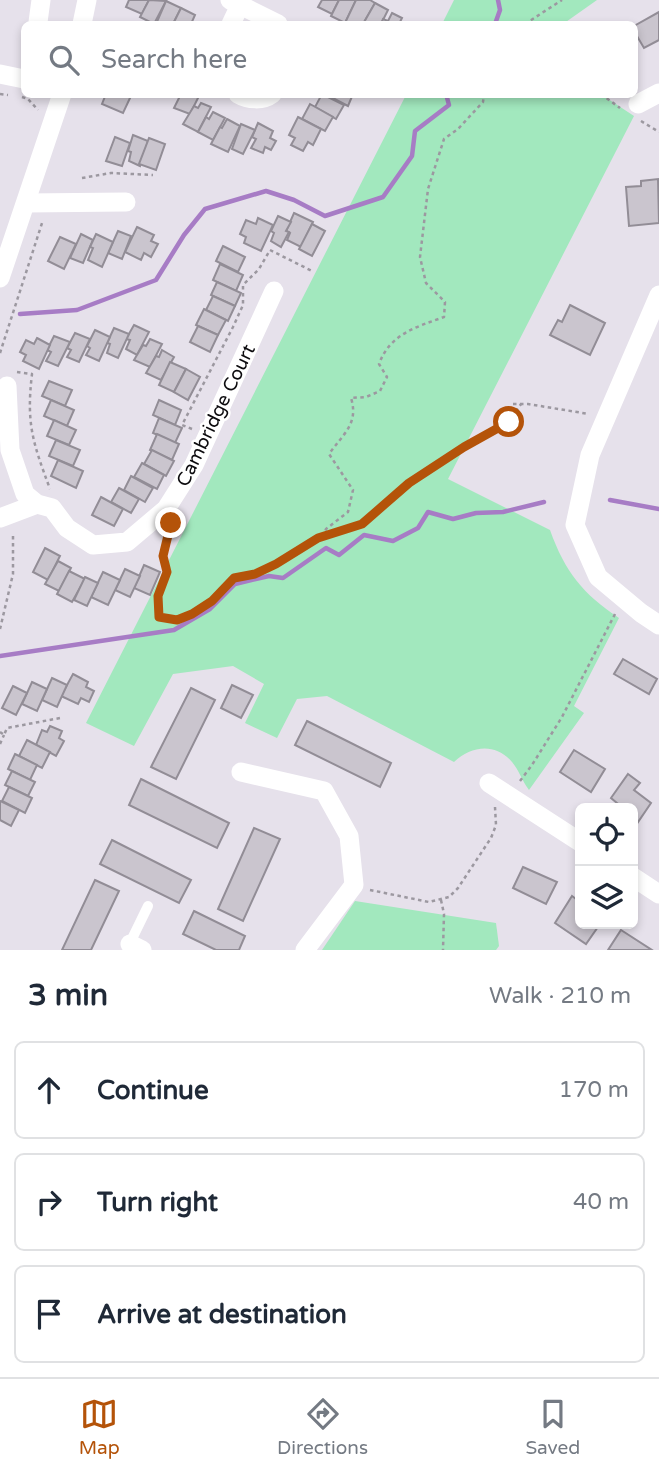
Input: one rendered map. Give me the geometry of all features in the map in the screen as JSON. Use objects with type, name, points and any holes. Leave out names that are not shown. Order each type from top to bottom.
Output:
[{"type":"street","points":[[38,21],[41,0]]},
{"type":"street","points":[[83,21],[87,0]]},
{"type":"street","points":[[232,21],[235,3],[272,21]]},
{"type":"street","points":[[0,74],[21,86]]},
{"type":"street","points":[[629,102],[659,93]]},
{"type":"street","points":[[0,278],[61,98]]},
{"type":"street","points":[[26,203],[126,202]]},
{"type":"street","name":"Cambridge Court","points":[[9,379],[10,450],[25,494],[44,497],[67,528],[93,545],[127,542],[165,510],[194,465],[274,291]]},
{"type":"street","points":[[659,295],[590,455],[575,525],[598,578],[659,625]]},
{"type":"street","points":[[6,522],[44,497]]},
{"type":"street","points":[[241,772],[324,791],[349,836],[355,885],[305,950]]},
{"type":"street","points":[[489,783],[575,839]]},
{"type":"street","points":[[638,880],[659,894]]},
{"type":"lane","points":[[133,948],[148,906]]},
{"type":"path","points":[[530,21],[562,0]]},
{"type":"path","points":[[0,94],[9,95]]},
{"type":"path","points":[[28,98],[38,109],[36,117]]},
{"type":"path","points":[[323,537],[327,529],[348,512],[353,490],[329,454],[348,429],[355,412],[351,398],[366,397],[380,391],[387,377],[379,364],[384,351],[403,332],[444,317],[444,302],[426,283],[420,257],[428,189],[444,139],[458,130],[484,102],[484,98]]},
{"type":"path","points":[[613,103],[629,102]]},
{"type":"path","points":[[82,178],[111,173],[153,175]]},
{"type":"path","points":[[0,353],[45,214]]},
{"type":"path","points":[[197,432],[182,425],[243,305],[243,285],[260,269],[270,250],[312,271]]},
{"type":"path","points":[[9,379],[32,374],[29,398],[31,433],[44,497]]},
{"type":"path","points":[[513,404],[576,411],[605,419]]},
{"type":"path","points":[[165,510],[171,523],[163,556],[167,572],[158,596],[159,617],[177,620],[212,601],[234,578],[255,574],[323,537],[362,524],[409,483],[509,422],[522,404]]},
{"type":"path","points":[[0,629],[13,574],[6,522]]},
{"type":"path","points":[[508,794],[532,765],[562,717],[608,624],[625,599]]},
{"type":"path","points":[[0,744],[7,728],[60,718]]},
{"type":"path","points":[[0,733],[5,735]]},
{"type":"path","points":[[355,885],[413,900],[441,900],[450,897],[491,838],[496,825],[496,812],[489,783]]},
{"type":"path","points":[[441,900],[444,914],[443,950]]},
{"type":"green space","points":[[454,0],[597,0],[567,21],[444,21]]},
{"type":"green space","points":[[404,98],[607,98],[634,116],[448,479],[550,530],[562,558],[577,581],[595,600],[619,618],[574,706],[584,713],[529,790],[517,768],[498,751],[475,750],[454,762],[327,696],[297,699],[277,738],[245,723],[264,684],[233,666],[173,674],[134,746],[86,723]]},
{"type":"green space","points":[[355,901],[496,923],[499,946],[496,950],[322,950]]},
{"type":"building","points":[[129,0],[149,0],[142,14],[126,7]]},
{"type":"building","points":[[149,0],[166,1],[156,21],[140,17]]},
{"type":"building","points":[[322,0],[339,0],[332,14],[318,7]]},
{"type":"building","points":[[339,0],[356,0],[346,21],[331,16]]},
{"type":"building","points":[[356,0],[370,0],[375,3],[365,21],[346,21]]},
{"type":"building","points":[[166,1],[181,8],[174,21],[157,21]]},
{"type":"building","points":[[375,3],[388,10],[382,21],[365,21]]},
{"type":"building","points":[[181,8],[195,15],[192,21],[174,21]]},
{"type":"building","points":[[659,12],[659,40],[644,48],[638,38],[638,24]]},
{"type":"building","points":[[392,13],[402,18],[400,21],[388,21]]},
{"type":"building","points":[[104,98],[130,98],[123,113],[102,104]]},
{"type":"building","points":[[179,98],[198,98],[190,114],[174,108]]},
{"type":"building","points":[[320,98],[330,98],[344,105],[336,119],[315,107]]},
{"type":"building","points":[[333,98],[351,98],[348,106]]},
{"type":"building","points":[[201,103],[211,107],[198,132],[183,124],[194,106],[198,108]]},
{"type":"building","points":[[310,104],[333,117],[325,131],[302,119]]},
{"type":"building","points":[[213,112],[225,118],[213,140],[198,132],[206,117],[209,119]]},
{"type":"building","points":[[298,117],[321,129],[313,145],[308,142],[303,151],[291,145],[295,138],[289,135]]},
{"type":"building","points":[[227,119],[240,126],[228,152],[211,144]]},
{"type":"building","points":[[258,123],[273,131],[270,138],[276,141],[271,150],[265,147],[263,153],[251,148],[256,139],[252,137]]},
{"type":"building","points":[[241,124],[255,130],[243,154],[232,149]]},
{"type":"building","points":[[133,135],[148,141],[140,166],[129,161],[131,152],[128,151]]},
{"type":"building","points":[[115,137],[130,143],[122,166],[106,161]]},
{"type":"building","points":[[149,138],[165,144],[156,170],[139,164]]},
{"type":"building","points":[[658,179],[659,223],[629,226],[626,187],[641,186],[641,181]]},
{"type":"building","points":[[294,213],[313,222],[301,247],[287,240],[290,233],[286,231]]},
{"type":"building","points":[[278,216],[291,222],[281,247],[271,241],[274,233],[271,231]]},
{"type":"building","points":[[258,218],[273,225],[261,251],[244,243],[246,237],[240,234],[246,220],[256,224]]},
{"type":"building","points":[[312,224],[325,231],[312,256],[299,249]]},
{"type":"building","points":[[137,227],[154,235],[151,241],[158,244],[151,257],[144,253],[141,260],[125,252]]},
{"type":"building","points":[[118,231],[131,236],[122,259],[108,253]]},
{"type":"building","points":[[81,234],[93,240],[83,263],[70,258]]},
{"type":"building","points":[[96,234],[113,242],[102,267],[88,260]]},
{"type":"building","points":[[60,237],[76,244],[64,269],[48,261]]},
{"type":"building","points":[[223,246],[245,257],[238,272],[216,261]]},
{"type":"building","points":[[220,264],[243,275],[236,291],[213,280]]},
{"type":"building","points":[[217,282],[241,293],[235,306],[211,295]]},
{"type":"building","points":[[213,296],[235,306],[228,321],[206,310]]},
{"type":"building","points":[[570,305],[605,323],[590,355],[550,335],[558,320],[562,322]]},
{"type":"building","points":[[204,309],[226,320],[218,335],[196,325]]},
{"type":"building","points":[[134,325],[149,332],[137,355],[126,349],[130,340],[126,339]]},
{"type":"building","points":[[198,326],[218,335],[210,352],[190,342]]},
{"type":"building","points":[[114,328],[129,334],[118,358],[107,353],[110,344],[107,343]]},
{"type":"building","points":[[95,330],[110,337],[99,361],[86,355],[90,348],[87,346]]},
{"type":"building","points":[[75,333],[90,339],[79,362],[67,357],[71,350],[67,348]]},
{"type":"building","points":[[54,336],[70,342],[58,366],[46,361],[51,352],[47,350]]},
{"type":"building","points":[[37,338],[50,345],[39,369],[23,361],[26,355],[20,352],[26,340],[34,344]]},
{"type":"building","points":[[150,339],[162,344],[150,367],[134,360]]},
{"type":"building","points":[[162,350],[174,357],[161,380],[146,373]]},
{"type":"building","points":[[170,362],[186,369],[174,392],[159,385]]},
{"type":"building","points":[[186,369],[200,377],[188,400],[174,392]]},
{"type":"building","points":[[49,381],[72,390],[65,406],[42,396]]},
{"type":"building","points":[[51,400],[74,410],[67,426],[44,416]]},
{"type":"building","points":[[159,400],[181,410],[175,425],[153,415]]},
{"type":"building","points":[[159,418],[182,428],[175,443],[153,433]]},
{"type":"building","points":[[54,420],[76,430],[69,445],[47,436]]},
{"type":"building","points":[[157,434],[179,444],[172,460],[150,450]]},
{"type":"building","points":[[56,440],[80,450],[73,466],[49,456]]},
{"type":"building","points":[[152,450],[174,461],[166,476],[144,464]]},
{"type":"building","points":[[58,460],[83,471],[76,488],[51,476]]},
{"type":"building","points":[[142,463],[164,475],[157,489],[134,477]]},
{"type":"building","points":[[131,476],[153,488],[145,502],[124,490]]},
{"type":"building","points":[[119,488],[139,499],[131,513],[111,502]]},
{"type":"building","points":[[101,497],[123,509],[114,526],[92,515]]},
{"type":"building","points":[[45,548],[60,556],[48,580],[33,572]]},
{"type":"building","points":[[58,561],[71,568],[59,591],[45,584]]},
{"type":"building","points":[[144,565],[160,572],[150,595],[134,588]]},
{"type":"building","points":[[125,569],[140,576],[130,597],[115,590]]},
{"type":"building","points":[[69,571],[85,579],[72,602],[57,594]]},
{"type":"building","points":[[103,572],[120,580],[108,605],[91,597]]},
{"type":"building","points":[[85,577],[98,583],[87,606],[74,600]]},
{"type":"building","points":[[623,659],[657,679],[649,694],[614,674]]},
{"type":"building","points":[[73,674],[88,682],[86,687],[94,691],[89,702],[81,698],[78,704],[61,696]]},
{"type":"building","points":[[52,678],[67,685],[57,707],[42,700]]},
{"type":"building","points":[[32,682],[47,689],[37,711],[22,704]]},
{"type":"building","points":[[232,685],[253,695],[241,718],[221,708]]},
{"type":"building","points":[[13,686],[27,693],[16,715],[2,708]]},
{"type":"building","points":[[191,688],[215,700],[176,779],[151,767]]},
{"type":"building","points":[[307,721],[391,763],[380,787],[295,745]]},
{"type":"building","points":[[50,726],[62,731],[59,738],[64,741],[56,756],[36,745],[42,730],[47,732]]},
{"type":"building","points":[[27,740],[50,752],[42,768],[19,756]]},
{"type":"building","points":[[574,750],[605,769],[591,792],[560,772]]},
{"type":"building","points":[[15,754],[37,765],[30,780],[8,769]]},
{"type":"building","points":[[12,771],[35,782],[28,796],[5,785]]},
{"type":"building","points":[[628,774],[640,783],[634,790],[651,803],[638,822],[638,803],[617,803],[611,798]]},
{"type":"building","points":[[141,779],[229,823],[217,848],[129,805]]},
{"type":"building","points":[[9,787],[32,798],[25,813],[2,801]]},
{"type":"building","points":[[0,801],[19,810],[11,826],[0,820]]},
{"type":"building","points":[[254,828],[280,839],[243,921],[218,909]]},
{"type":"building","points":[[112,840],[191,880],[179,903],[100,864]]},
{"type":"building","points":[[523,867],[557,882],[546,904],[513,888]]},
{"type":"building","points":[[95,880],[119,891],[91,950],[62,950]]},
{"type":"building","points":[[572,896],[575,898],[575,929],[596,929],[586,944],[555,923]]},
{"type":"building","points":[[194,911],[245,936],[239,950],[216,950],[183,934]]},
{"type":"building","points":[[621,930],[652,950],[608,950]]},
{"type":"waterway","points":[[496,21],[500,10],[498,0]]},
{"type":"waterway","points":[[20,314],[77,310],[156,280],[184,235],[205,209],[266,191],[294,200],[325,216],[383,197],[412,156],[415,131],[449,105],[447,98]]},
{"type":"waterway","points":[[610,500],[659,509]]},
{"type":"waterway","points":[[0,656],[174,630],[210,609],[235,584],[269,576],[283,578],[326,548],[339,555],[364,535],[393,541],[418,528],[428,512],[453,519],[476,513],[503,512],[544,502]]},
{"type":"route","points":[[171,523],[163,556],[167,572],[158,596],[159,617],[177,620],[212,601],[234,578],[255,574],[318,538],[362,524],[409,483],[509,422]]}]
